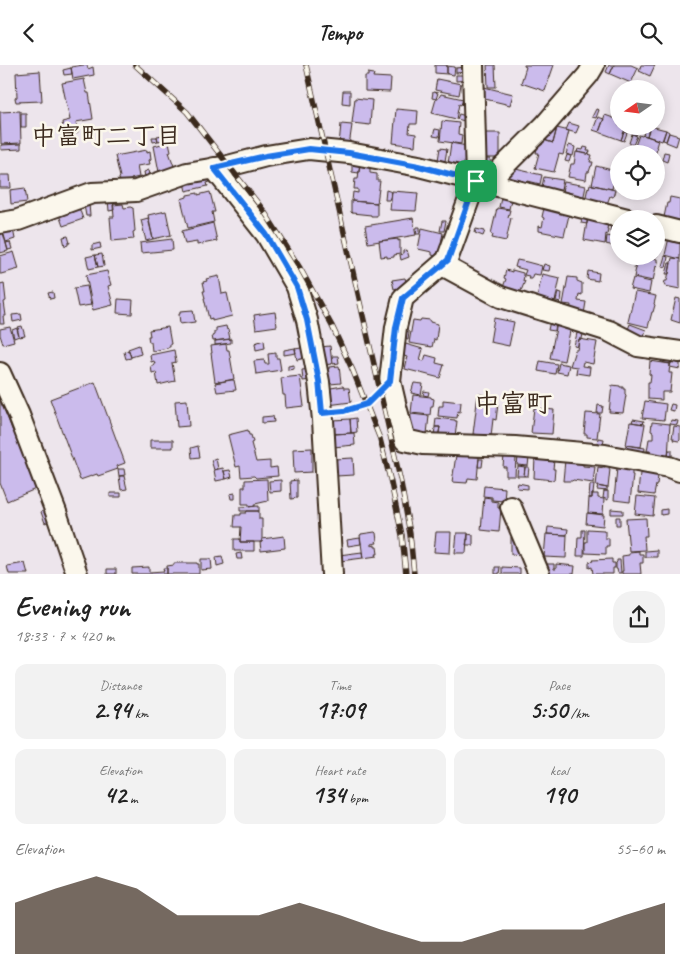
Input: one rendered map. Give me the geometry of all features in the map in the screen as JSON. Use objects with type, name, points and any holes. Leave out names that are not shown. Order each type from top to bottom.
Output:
[{"type":"street","points":[[473,65],[481,182]]},
{"type":"street","points":[[594,65],[588,75],[545,125],[481,182],[448,260],[403,298],[396,327],[390,381],[405,440],[423,444],[515,447],[605,455],[669,467],[680,471]]},
{"type":"street","points":[[0,223],[18,220],[92,193],[136,191],[187,173],[309,149],[349,153],[410,164],[610,215]]},
{"type":"street","points":[[214,168],[266,234],[297,287],[307,320],[319,381],[332,574]]},
{"type":"street","points":[[665,228],[680,232]]},
{"type":"street","points":[[442,265],[500,297],[609,331],[638,346],[680,352]]},
{"type":"street","points":[[0,373],[19,415],[56,512],[77,574]]},
{"type":"street","points":[[511,507],[539,574]]},
{"type":"path","points":[[322,413],[344,411],[367,404],[390,381]]},
{"type":"building","points":[[87,65],[88,69],[93,67],[94,75],[73,79],[71,67]]},
{"type":"building","points":[[435,65],[447,65],[447,74],[435,73]]},
{"type":"building","points":[[487,65],[495,65],[496,87],[488,87]]},
{"type":"building","points":[[524,65],[554,65],[545,91],[521,83],[526,67]]},
{"type":"building","points":[[609,65],[614,65],[610,74],[606,72]]},
{"type":"building","points":[[614,65],[631,65],[638,68],[632,80],[624,80],[610,74]]},
{"type":"building","points":[[641,65],[655,65],[650,76],[639,71]]},
{"type":"building","points":[[447,66],[455,67],[454,75],[447,74]]},
{"type":"building","points":[[466,67],[466,72],[456,73],[456,68]]},
{"type":"building","points":[[71,68],[72,74],[64,75],[63,70]]},
{"type":"building","points":[[40,71],[42,101],[16,102],[16,73]]},
{"type":"building","points":[[368,73],[374,74],[373,77],[391,78],[390,92],[365,91],[365,76],[368,76]]},
{"type":"building","points":[[456,75],[469,75],[469,80],[456,81]]},
{"type":"building","points":[[84,79],[87,93],[89,93],[93,119],[76,122],[78,133],[64,135],[62,122],[70,120],[62,83]]},
{"type":"building","points":[[437,79],[461,84],[459,95],[435,90]]},
{"type":"building","points":[[484,87],[513,94],[510,105],[481,98]]},
{"type":"building","points":[[343,91],[350,91],[350,104],[342,103]]},
{"type":"building","points":[[433,92],[438,93],[436,99],[432,98]]},
{"type":"building","points":[[441,94],[463,99],[461,105],[459,104],[456,119],[432,113],[436,99]]},
{"type":"building","points":[[355,98],[372,100],[370,125],[352,123]]},
{"type":"building","points":[[396,109],[418,111],[417,124],[410,124],[409,133],[416,134],[415,146],[393,143]]},
{"type":"building","points":[[596,109],[599,110],[596,118],[592,117]]},
{"type":"building","points":[[20,111],[21,143],[1,144],[0,112]]},
{"type":"building","points":[[21,113],[26,113],[26,127],[21,127]]},
{"type":"building","points":[[459,114],[469,117],[468,122],[457,119]]},
{"type":"building","points":[[605,115],[610,117],[610,135],[623,135],[621,140],[599,132]]},
{"type":"building","points":[[598,117],[604,119],[599,132],[593,130]]},
{"type":"building","points":[[442,121],[459,123],[458,134],[462,135],[461,144],[440,141]]},
{"type":"building","points":[[569,123],[579,126],[576,133],[566,130]]},
{"type":"building","points":[[341,124],[352,125],[349,146],[339,145]]},
{"type":"building","points":[[557,128],[569,131],[563,155],[559,154],[554,172],[535,168],[539,153],[536,153],[538,144],[542,145],[543,140],[553,143]]},
{"type":"building","points":[[435,129],[440,130],[439,137],[433,136]]},
{"type":"building","points":[[548,129],[556,131],[553,143],[545,140]]},
{"type":"building","points":[[666,130],[669,132],[666,141],[663,140]]},
{"type":"building","points":[[481,133],[500,133],[500,158],[482,158]]},
{"type":"building","points":[[669,133],[679,136],[676,146],[666,142]]},
{"type":"building","points":[[168,134],[169,139],[158,141],[157,136]]},
{"type":"building","points":[[623,135],[626,135],[624,141],[621,140]]},
{"type":"building","points":[[632,135],[637,136],[633,145],[629,143]]},
{"type":"building","points":[[639,135],[658,140],[657,145],[635,145]]},
{"type":"building","points":[[647,135],[664,135],[662,141]]},
{"type":"building","points":[[152,137],[157,137],[158,141],[153,142]]},
{"type":"building","points":[[169,142],[171,151],[169,152],[175,169],[159,172],[154,146]]},
{"type":"building","points":[[451,143],[467,146],[464,166],[448,164]]},
{"type":"building","points":[[21,144],[21,149],[1,150],[1,145]]},
{"type":"building","points":[[569,145],[575,147],[573,156],[566,154]]},
{"type":"building","points":[[584,147],[588,148],[589,154],[577,152],[578,149],[583,150]]},
{"type":"building","points":[[440,148],[447,149],[445,161],[438,160]]},
{"type":"building","points":[[147,150],[147,152],[150,151],[150,164],[137,166],[139,177],[120,183],[115,156]]},
{"type":"building","points":[[576,152],[592,155],[590,162],[593,162],[589,172],[587,172],[586,180],[568,177],[571,164],[574,164]]},
{"type":"building","points":[[665,152],[669,153],[667,162],[665,161]]},
{"type":"building","points":[[567,155],[571,156],[569,162],[565,161]]},
{"type":"building","points":[[481,159],[490,159],[491,173],[481,176]]},
{"type":"building","points":[[352,161],[360,161],[359,173],[352,172]]},
{"type":"building","points":[[360,162],[370,163],[370,173],[377,174],[377,181],[380,181],[377,203],[352,201],[353,192],[358,193],[358,189],[354,189],[355,179],[358,179]]},
{"type":"building","points":[[596,166],[610,170],[610,189],[592,185]]},
{"type":"building","points":[[511,168],[542,175],[540,184],[528,181],[527,189],[508,180]]},
{"type":"building","points":[[149,170],[151,180],[146,181],[144,172]]},
{"type":"building","points":[[208,172],[210,182],[207,183],[208,186],[186,191],[183,179]]},
{"type":"building","points":[[0,175],[10,175],[11,188],[0,188]]},
{"type":"building","points":[[544,177],[563,180],[560,195],[541,191]]},
{"type":"building","points":[[564,182],[586,186],[583,200],[561,196]]},
{"type":"building","points":[[590,184],[610,189],[607,204],[585,201]]},
{"type":"building","points":[[25,188],[27,202],[11,204],[10,190]]},
{"type":"building","points":[[386,190],[392,192],[389,200],[385,200]]},
{"type":"building","points":[[392,191],[418,193],[416,211],[390,210]]},
{"type":"building","points":[[210,192],[215,212],[212,212],[214,222],[188,228],[181,199],[187,197],[187,195]]},
{"type":"building","points":[[670,197],[680,199],[680,221],[665,217],[667,203],[669,203]]},
{"type":"building","points":[[501,198],[511,200],[509,209],[499,207]]},
{"type":"building","points":[[108,199],[113,199],[114,210],[109,211]]},
{"type":"building","points":[[351,201],[377,203],[377,216],[352,213]]},
{"type":"building","points":[[77,202],[83,219],[63,226],[57,209]]},
{"type":"building","points":[[89,204],[90,216],[86,216],[84,205]]},
{"type":"building","points":[[123,204],[124,208],[133,208],[134,239],[112,241],[110,217],[114,217],[113,205]]},
{"type":"building","points":[[546,206],[570,211],[564,236],[539,231],[539,226],[542,227],[544,218],[542,217]]},
{"type":"building","points":[[497,208],[510,210],[508,217],[511,218],[506,241],[492,238],[493,235],[491,234]]},
{"type":"building","points":[[166,211],[171,235],[153,239],[148,215]]},
{"type":"building","points":[[583,215],[588,216],[587,224],[581,223]]},
{"type":"building","points":[[588,216],[609,220],[605,244],[584,240]]},
{"type":"building","points":[[148,218],[153,239],[146,241],[141,220]]},
{"type":"building","points":[[413,218],[416,235],[368,243],[365,226]]},
{"type":"building","points":[[442,221],[446,221],[444,231],[440,231]]},
{"type":"building","points":[[213,223],[217,241],[197,245],[197,242],[185,244],[182,231]]},
{"type":"building","points":[[417,227],[420,227],[420,234],[416,234]]},
{"type":"building","points":[[422,228],[443,233],[439,253],[436,256],[432,255],[432,252],[418,249]]},
{"type":"building","points":[[2,229],[8,251],[0,253],[0,230]]},
{"type":"building","points":[[13,229],[15,239],[6,242],[3,232]]},
{"type":"building","points":[[476,229],[485,231],[483,236],[475,233]]},
{"type":"building","points":[[670,233],[680,235],[680,259],[665,255]]},
{"type":"building","points":[[68,236],[70,243],[65,246],[63,237]]},
{"type":"building","points":[[607,236],[610,237],[610,245],[606,244]]},
{"type":"building","points":[[172,239],[173,250],[141,253],[140,243]]},
{"type":"building","points":[[398,239],[398,241],[400,240],[400,254],[394,255],[394,257],[381,257],[379,241]]},
{"type":"building","points":[[10,242],[12,249],[8,250],[6,243]]},
{"type":"building","points":[[100,243],[101,248],[92,250],[92,245]]},
{"type":"building","points":[[407,250],[409,257],[401,260],[400,255],[403,254],[403,251]]},
{"type":"building","points":[[14,252],[19,269],[0,274],[0,256]]},
{"type":"building","points":[[102,254],[104,266],[98,267],[95,255]]},
{"type":"building","points":[[95,255],[98,267],[89,269],[86,257]]},
{"type":"building","points":[[665,256],[668,257],[666,267],[662,266],[665,265]]},
{"type":"building","points":[[672,258],[680,259],[680,289],[665,286],[666,284],[664,284],[667,281]]},
{"type":"building","points":[[517,260],[542,266],[540,275],[533,274],[531,279],[528,279],[529,276],[524,275],[526,270],[515,267]]},
{"type":"building","points":[[669,263],[671,263],[669,274],[666,274]]},
{"type":"building","points":[[544,264],[550,266],[549,271],[542,270]]},
{"type":"building","points":[[635,265],[657,265],[653,281],[634,277],[636,268],[634,268]]},
{"type":"building","points":[[506,270],[523,273],[523,281],[525,281],[519,296],[502,290],[506,279],[504,278]]},
{"type":"building","points":[[107,271],[111,285],[108,286],[113,305],[93,310],[86,275]]},
{"type":"building","points":[[588,271],[599,273],[598,281],[587,279]]},
{"type":"building","points":[[542,274],[560,278],[555,302],[537,298]]},
{"type":"building","points":[[219,276],[222,294],[227,293],[232,316],[212,321],[212,318],[209,319],[204,298],[203,282],[207,281],[206,279]]},
{"type":"building","points":[[568,277],[577,278],[577,281],[582,283],[582,295],[579,294],[578,301],[586,302],[584,314],[570,311],[571,305],[563,304]]},
{"type":"building","points":[[405,278],[407,286],[394,289],[392,280]]},
{"type":"building","points":[[633,278],[651,282],[649,293],[630,289]]},
{"type":"building","points":[[4,283],[6,316],[3,316],[4,324],[0,324],[0,284]]},
{"type":"building","points":[[87,286],[91,305],[78,307],[74,288]]},
{"type":"building","points":[[53,292],[54,298],[50,299],[48,293]]},
{"type":"building","points":[[558,292],[562,293],[561,302],[556,301]]},
{"type":"building","points":[[635,292],[656,296],[648,327],[628,322]]},
{"type":"building","points":[[676,298],[680,299],[680,323],[671,320]]},
{"type":"building","points":[[118,299],[133,300],[132,314],[117,313]]},
{"type":"building","points":[[193,310],[195,322],[180,324],[180,311]]},
{"type":"building","points":[[275,312],[277,326],[256,329],[254,315]]},
{"type":"building","points":[[21,314],[22,320],[13,322],[12,315]]},
{"type":"building","points":[[494,318],[514,322],[509,346],[490,342]]},
{"type":"building","points":[[421,319],[430,320],[430,322],[438,324],[436,340],[434,339],[432,347],[409,343],[413,320],[420,321]]},
{"type":"building","points":[[550,321],[556,322],[555,331],[548,330]]},
{"type":"building","points":[[557,323],[571,326],[564,361],[550,358]]},
{"type":"building","points":[[630,324],[646,330],[643,339],[627,332]]},
{"type":"building","points":[[22,326],[25,336],[19,337],[17,329]]},
{"type":"building","points":[[226,326],[230,339],[213,341],[212,336],[216,332],[216,328]]},
{"type":"building","points":[[10,327],[14,341],[3,344],[0,329]]},
{"type":"building","points":[[168,327],[170,347],[152,351],[148,336],[150,336],[149,330]]},
{"type":"building","points":[[17,328],[19,336],[14,338],[12,330]]},
{"type":"building","points":[[405,331],[409,332],[408,340],[404,339]]},
{"type":"building","points":[[577,333],[583,334],[582,339],[579,339],[578,347],[574,346]]},
{"type":"building","points":[[231,339],[231,343],[215,345],[215,341]]},
{"type":"building","points":[[579,339],[597,342],[593,364],[583,362],[582,366],[590,367],[589,375],[576,373],[577,367],[570,366],[575,350],[577,350]]},
{"type":"building","points":[[264,340],[265,348],[256,350],[255,343]]},
{"type":"building","points":[[402,343],[423,349],[420,360],[424,361],[426,355],[437,358],[436,363],[444,365],[440,378],[405,369],[407,357],[399,354]]},
{"type":"building","points":[[226,344],[227,350],[229,350],[234,379],[215,382],[211,346]]},
{"type":"building","points":[[139,345],[141,354],[131,357],[128,349]]},
{"type":"building","points":[[330,346],[332,364],[322,365],[320,347]]},
{"type":"building","points":[[307,347],[309,357],[297,360],[295,349]]},
{"type":"building","points":[[295,348],[296,353],[284,355],[284,350]]},
{"type":"building","points":[[129,350],[131,358],[126,359],[124,352]]},
{"type":"building","points":[[174,350],[176,362],[172,363],[175,381],[158,385],[156,372],[152,373],[151,366],[155,364],[154,361],[151,362],[150,355]]},
{"type":"building","points":[[663,351],[673,354],[671,364],[661,362]]},
{"type":"building","points":[[276,353],[281,370],[256,374],[254,361],[264,360],[265,364],[269,364],[268,354]]},
{"type":"building","points":[[673,354],[680,355],[680,369],[670,367]]},
{"type":"building","points":[[332,356],[338,356],[339,363],[333,364]]},
{"type":"building","points":[[540,361],[557,364],[555,374],[538,371]]},
{"type":"building","points":[[650,361],[670,364],[669,373],[672,373],[670,392],[662,392],[662,400],[648,399],[648,382],[650,382],[651,375],[649,374]]},
{"type":"building","points":[[559,363],[569,365],[567,374],[557,372]]},
{"type":"building","points":[[294,365],[294,369],[288,370],[288,366]]},
{"type":"building","points":[[339,366],[341,383],[330,384],[326,369]]},
{"type":"building","points":[[310,369],[311,380],[303,381],[302,370]]},
{"type":"building","points":[[300,376],[304,406],[286,408],[281,378]]},
{"type":"building","points":[[234,380],[236,390],[217,392],[215,383]]},
{"type":"building","points":[[95,382],[125,463],[117,466],[118,469],[80,480],[50,399]]},
{"type":"building","points":[[414,383],[423,384],[421,395],[411,393]]},
{"type":"building","points":[[612,385],[625,389],[623,413],[609,412]]},
{"type":"building","points":[[343,386],[344,388],[349,388],[351,402],[328,405],[325,389]]},
{"type":"building","points":[[424,391],[429,392],[428,396],[423,395]]},
{"type":"building","points":[[478,394],[496,396],[495,404],[498,404],[496,420],[493,419],[491,436],[473,434]]},
{"type":"building","points":[[413,395],[434,399],[430,415],[411,413]]},
{"type":"building","points":[[0,398],[13,432],[16,431],[38,488],[7,501],[0,483]]},
{"type":"building","points":[[187,400],[189,426],[177,427],[175,401]]},
{"type":"building","points":[[443,400],[461,402],[457,418],[438,416],[439,406],[443,406]]},
{"type":"building","points":[[645,401],[666,404],[664,420],[642,418]]},
{"type":"building","points":[[671,404],[675,405],[674,411],[669,410]]},
{"type":"building","points":[[598,405],[603,406],[602,413],[597,413]]},
{"type":"building","points":[[534,408],[554,410],[552,434],[531,433]]},
{"type":"building","points":[[586,413],[600,414],[597,438],[587,437],[587,434],[584,434]]},
{"type":"building","points":[[411,414],[429,416],[427,434],[409,432]]},
{"type":"building","points":[[273,416],[274,422],[262,423],[262,417]]},
{"type":"building","points":[[356,418],[357,432],[351,433],[350,419]]},
{"type":"building","points":[[436,418],[457,421],[455,437],[438,439],[440,427],[435,427]]},
{"type":"building","points":[[350,419],[351,433],[334,434],[333,420]]},
{"type":"building","points":[[633,419],[644,421],[643,424],[632,422]]},
{"type":"building","points":[[671,420],[678,421],[677,425],[670,424]]},
{"type":"building","points":[[630,422],[645,424],[641,447],[626,445]]},
{"type":"building","points":[[652,422],[670,424],[668,458],[650,454],[650,451],[647,451],[649,439],[653,439],[653,432],[651,431]]},
{"type":"building","points":[[674,426],[680,427],[679,441],[672,438]]},
{"type":"building","points":[[435,427],[440,427],[438,437],[434,437]]},
{"type":"building","points":[[248,430],[253,442],[251,443],[256,462],[270,461],[270,468],[277,467],[278,476],[241,477],[240,466],[236,467],[228,435]]},
{"type":"building","points":[[354,433],[355,445],[333,447],[332,434]]},
{"type":"building","points":[[598,438],[604,439],[602,450],[596,449]]},
{"type":"building","points":[[150,440],[173,440],[173,448],[150,448]]},
{"type":"building","points":[[626,445],[645,448],[644,457],[625,453]]},
{"type":"building","points":[[198,446],[200,457],[192,458],[191,448]]},
{"type":"building","points":[[312,448],[312,472],[294,473],[293,449]]},
{"type":"building","points":[[669,450],[672,450],[672,457],[668,456]]},
{"type":"building","points":[[456,455],[479,457],[477,479],[468,478],[467,483],[452,482]]},
{"type":"building","points":[[504,455],[516,457],[515,476],[506,476],[506,467],[503,467]]},
{"type":"building","points":[[518,457],[529,458],[528,466],[517,465]]},
{"type":"building","points":[[216,458],[218,469],[214,470],[211,460]]},
{"type":"building","points":[[353,458],[354,475],[336,476],[335,459]]},
{"type":"building","points":[[535,458],[554,460],[554,480],[534,478]]},
{"type":"building","points":[[479,459],[483,459],[482,467],[478,467]]},
{"type":"building","points":[[565,460],[583,460],[583,466],[595,467],[593,483],[573,480],[563,481]]},
{"type":"building","points":[[518,466],[525,467],[524,476],[517,476]]},
{"type":"building","points":[[525,467],[529,467],[528,476],[524,476]]},
{"type":"building","points":[[598,467],[610,469],[608,488],[596,486]]},
{"type":"building","points":[[223,468],[226,479],[216,481],[214,470]]},
{"type":"building","points":[[617,468],[632,470],[630,502],[614,500]]},
{"type":"building","points":[[118,469],[124,469],[125,475],[119,476]]},
{"type":"building","points":[[230,470],[232,477],[226,479],[224,471]]},
{"type":"building","points":[[640,473],[658,475],[654,495],[638,493]]},
{"type":"building","points":[[119,476],[124,476],[127,489],[121,490]]},
{"type":"building","points":[[267,479],[268,501],[249,507],[249,504],[242,504],[242,487],[245,487],[245,480]]},
{"type":"building","points":[[281,480],[281,491],[270,492],[269,481]]},
{"type":"building","points":[[297,480],[297,498],[291,499],[290,481]]},
{"type":"building","points":[[518,483],[528,485],[528,489],[517,488]]},
{"type":"building","points":[[590,485],[594,485],[592,498],[589,498]]},
{"type":"building","points":[[484,486],[505,488],[504,501],[492,500],[492,497],[483,496]]},
{"type":"building","points":[[598,486],[607,488],[607,491],[597,490]]},
{"type":"building","points":[[604,491],[608,491],[608,500],[603,498]]},
{"type":"building","points":[[110,493],[121,493],[121,497],[110,497]]},
{"type":"building","points":[[235,493],[235,499],[231,499],[230,494]]},
{"type":"building","points":[[592,494],[598,494],[598,498],[604,499],[603,514],[588,513],[589,498],[592,498]]},
{"type":"building","points":[[637,496],[655,498],[653,516],[635,514]]},
{"type":"building","points":[[484,497],[498,502],[498,508],[501,508],[499,532],[481,530]]},
{"type":"building","points":[[259,506],[259,511],[240,511],[240,507]]},
{"type":"building","points":[[611,509],[623,510],[623,514],[611,514]]},
{"type":"building","points":[[667,509],[667,514],[661,515],[661,510]]},
{"type":"building","points":[[45,510],[49,521],[45,523],[41,512]]},
{"type":"building","points":[[247,511],[259,511],[259,519],[262,519],[262,542],[240,542],[241,527],[234,527],[235,515],[241,515],[241,513],[246,513]]},
{"type":"building","points":[[587,513],[604,515],[603,526],[586,524]]},
{"type":"building","points":[[616,517],[620,517],[620,525],[616,525]]},
{"type":"building","points":[[646,518],[647,536],[644,536],[645,550],[629,551],[626,519]]},
{"type":"building","points":[[548,527],[568,529],[567,535],[547,534]]},
{"type":"building","points":[[587,529],[605,531],[605,538],[609,538],[606,554],[585,553]]},
{"type":"building","points":[[582,530],[585,530],[584,556],[577,556],[578,537],[582,537]]},
{"type":"building","points":[[375,532],[377,543],[371,544],[371,546],[375,545],[377,547],[378,554],[376,554],[377,556],[363,558],[360,535]]},
{"type":"building","points":[[436,532],[451,532],[450,553],[434,552]]},
{"type":"building","points":[[457,533],[468,533],[466,553],[455,553]]},
{"type":"building","points":[[468,534],[473,535],[473,545],[466,545]]},
{"type":"building","points":[[546,534],[567,535],[566,558],[544,557]]},
{"type":"building","points":[[284,536],[285,548],[261,551],[260,542],[262,542],[262,539]]},
{"type":"building","points":[[511,537],[517,537],[523,555],[511,554]]},
{"type":"building","points":[[360,538],[361,544],[348,546],[347,540]]},
{"type":"building","points":[[234,539],[240,539],[240,542],[254,542],[254,551],[234,551]]},
{"type":"building","points":[[657,550],[657,557],[645,557],[645,551]]},
{"type":"building","points":[[639,551],[639,554],[643,554],[643,563],[640,563],[641,574],[622,574],[622,556],[629,555],[629,552]]},
{"type":"building","points":[[362,552],[363,558],[340,561],[339,555]]},
{"type":"building","points":[[241,553],[242,559],[237,559],[236,554]]},
{"type":"building","points":[[222,556],[224,564],[217,566],[216,557]]},
{"type":"building","points":[[201,559],[211,559],[212,569],[201,570]]},
{"type":"building","points":[[612,559],[612,563],[615,563],[613,574],[593,574],[592,567],[589,568],[589,562],[592,560]]},
{"type":"building","points":[[617,560],[620,560],[621,573],[618,573],[616,569]]},
{"type":"building","points":[[25,563],[28,574],[9,574],[7,566]]},
{"type":"building","points":[[174,563],[197,563],[199,564],[199,574],[167,574],[167,566],[174,565]]},
{"type":"building","points":[[541,564],[554,564],[554,569],[556,569],[556,564],[575,566],[574,574],[542,573]]},
{"type":"building","points":[[149,567],[149,572],[164,571],[163,568],[167,568],[167,574],[132,574],[132,568]]},
{"type":"building","points":[[495,567],[500,567],[499,574],[495,574]]},
{"type":"building","points":[[502,567],[520,568],[520,574],[502,574]]},
{"type":"building","points":[[107,569],[116,569],[116,574],[107,574]]},
{"type":"railway","points":[[135,65],[187,112],[264,211],[300,268],[332,326],[353,371],[380,439],[402,535],[406,574]]},
{"type":"railway","points":[[306,65],[401,483],[410,534],[414,574]]},
{"type":"district","name":"中富町二丁目","points":[[106,136]]},
{"type":"district","name":"中富町","points":[[513,403]]},
{"type":"route","points":[[309,149],[349,153],[419,166],[476,181],[448,260],[403,298],[396,327],[390,381],[367,404],[344,411],[322,413],[319,381],[307,320],[297,287],[266,234],[214,168],[266,156],[309,149]]}]
